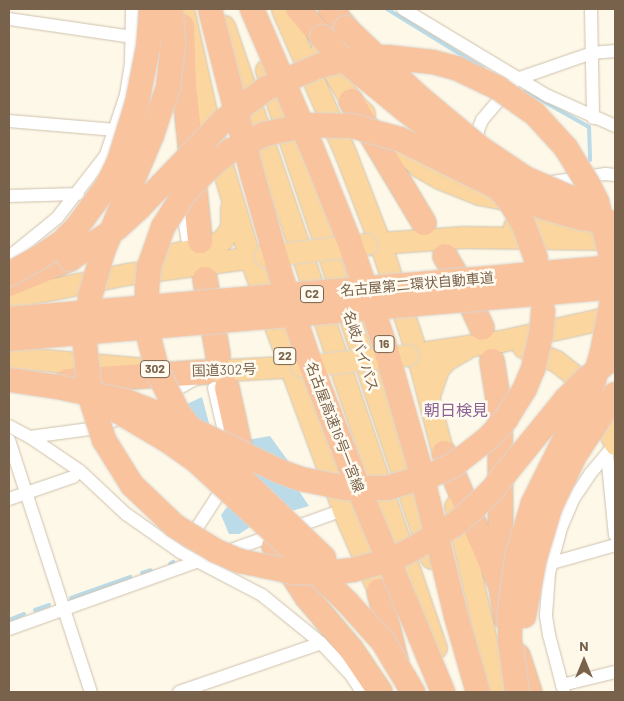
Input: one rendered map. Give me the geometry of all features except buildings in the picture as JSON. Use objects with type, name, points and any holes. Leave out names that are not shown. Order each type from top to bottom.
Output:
[{"type":"highway","points":[[9,274],[40,258],[61,243],[78,226],[107,186],[119,161],[137,103],[147,56],[151,9]]},
{"type":"highway","points":[[171,9],[173,44],[168,86],[152,136],[103,251],[90,297],[85,345],[90,396],[104,440],[132,485],[175,526],[216,551],[265,568],[293,572],[324,573],[353,570],[379,564],[408,552],[454,525],[474,508],[492,490],[566,399],[585,380],[615,356]]},
{"type":"highway","points":[[182,9],[184,86],[194,242]]},
{"type":"highway","name":"22","points":[[182,9],[207,116],[230,194],[257,257],[343,510],[379,591],[419,692]]},
{"type":"highway","name":"名古屋高速16号一宮線","points":[[210,9],[252,174],[282,279],[305,349],[354,477],[443,692]]},
{"type":"highway","name":"名岐バイパス","points":[[218,9],[451,692]]},
{"type":"highway","name":"名岐バイパス","points":[[244,9],[309,194],[441,588],[479,692]]},
{"type":"highway","name":"16","points":[[252,9],[350,243],[384,343],[421,471],[456,616],[479,692]]},
{"type":"highway","points":[[282,9],[346,154],[373,243],[412,354],[429,395],[498,692]]},
{"type":"highway","points":[[297,9],[352,101],[421,231]]},
{"type":"highway","points":[[9,380],[58,387],[128,402],[169,418],[279,472],[324,485],[353,489],[387,488],[407,484],[448,467],[487,440],[516,404],[525,388],[538,353],[543,311],[541,281],[536,258],[523,223],[504,194],[474,161],[405,110],[339,56],[297,9]]},
{"type":"highway","points":[[331,9],[346,28],[418,96],[479,147],[526,178],[563,195],[615,214]]},
{"type":"highway","points":[[9,284],[47,270],[93,245],[139,208],[205,139],[246,102],[284,80],[319,66],[355,59],[387,57],[433,62],[478,77],[498,88],[529,110],[566,148],[597,202],[610,252],[612,293],[608,325],[594,380],[533,503],[517,557],[510,612],[511,651],[517,692]]},
{"type":"highway","points":[[352,101],[406,155],[420,167],[439,178],[497,199],[570,207],[589,218]]},
{"type":"highway","points":[[413,692],[358,602],[324,558],[280,513],[204,443],[178,412],[166,390],[152,354],[146,311],[149,267],[163,227],[186,191],[215,162],[230,151],[265,134],[283,129],[328,125],[368,129],[400,139],[517,197],[582,218],[615,223]]},
{"type":"highway","points":[[127,274],[165,256],[214,245],[222,240],[228,235],[232,217],[230,194]]},
{"type":"highway","points":[[9,298],[127,274],[373,243],[421,231],[589,218],[615,214]]},
{"type":"highway","points":[[421,231],[615,239]]},
{"type":"highway","points":[[445,256],[463,287],[486,344],[500,411],[501,586],[504,613],[530,692]]},
{"type":"highway","name":"名古屋第二環状自動車道","points":[[9,319],[615,267]]},
{"type":"highway","points":[[199,280],[214,372],[251,496],[269,537],[307,597],[351,649],[380,692]]},
{"type":"highway","name":"名古屋第二環状自動車道","points":[[9,338],[615,287]]},
{"type":"highway","name":"国道302号","points":[[9,357],[214,372],[295,367],[486,344],[608,319]]},
{"type":"highway","points":[[429,395],[438,368],[446,360],[486,344],[530,349],[568,369],[588,390],[613,447]]},
{"type":"highway","points":[[9,384],[214,372]]},
{"type":"highway","points":[[58,387],[80,394],[119,412],[168,440],[194,459],[347,602],[383,642]]},
{"type":"highway","points":[[522,692],[524,615],[528,586],[550,508],[574,457],[615,394]]},
{"type":"highway","points":[[444,453],[501,586]]},
{"type":"highway","points":[[379,591],[404,692]]},
{"type":"street","points":[[9,257],[58,218],[106,155],[116,130],[126,95],[131,62],[132,9]]},
{"type":"street","points":[[403,9],[517,79],[593,118],[615,126]]},
{"type":"street","points":[[591,9],[593,118]]},
{"type":"street","points":[[9,19],[132,37]]},
{"type":"street","points":[[615,51],[592,54],[517,79],[482,120],[478,130],[478,153],[491,175],[508,181],[541,184],[605,174],[615,175]]},
{"type":"street","points":[[9,121],[116,130]]},
{"type":"street","points":[[106,155],[172,202],[182,217],[194,242]]},
{"type":"street","points":[[9,196],[78,194]]},
{"type":"street","points":[[30,437],[89,429],[112,422],[214,372],[227,440],[229,477],[207,514],[180,552]]},
{"type":"street","points":[[9,426],[30,437],[80,471],[126,514],[180,552],[262,595],[321,643],[351,675],[362,692]]},
{"type":"street","points":[[9,440],[91,692]]},
{"type":"street","points":[[613,447],[615,530]]},
{"type":"street","points":[[613,447],[574,498],[561,528],[546,594],[546,615],[549,636],[563,689],[615,672]]},
{"type":"street","points":[[9,499],[73,477],[80,471]]},
{"type":"street","points":[[9,629],[343,510]]},
{"type":"street","points":[[552,563],[615,545]]},
{"type":"street","points":[[179,692],[321,643]]},
{"type":"water","points":[[202,397],[211,431],[170,412]]},
{"type":"water","points":[[270,436],[294,469],[283,467],[309,506],[281,514],[272,490],[258,494],[247,440]]},
{"type":"water","points":[[236,495],[255,524],[239,534],[229,534],[221,515]]},
{"type":"waterway","points":[[387,9],[483,68]]},
{"type":"waterway","points":[[525,91],[589,127],[590,160]]},
{"type":"waterway","points":[[142,573],[151,570]]},
{"type":"waterway","points":[[71,598],[130,577]]},
{"type":"waterway","points":[[35,610],[49,605]]},
{"type":"waterway","points":[[11,619],[24,614]]},
{"type":"district","name":"朝日検見","points":[[456,410]]}]
